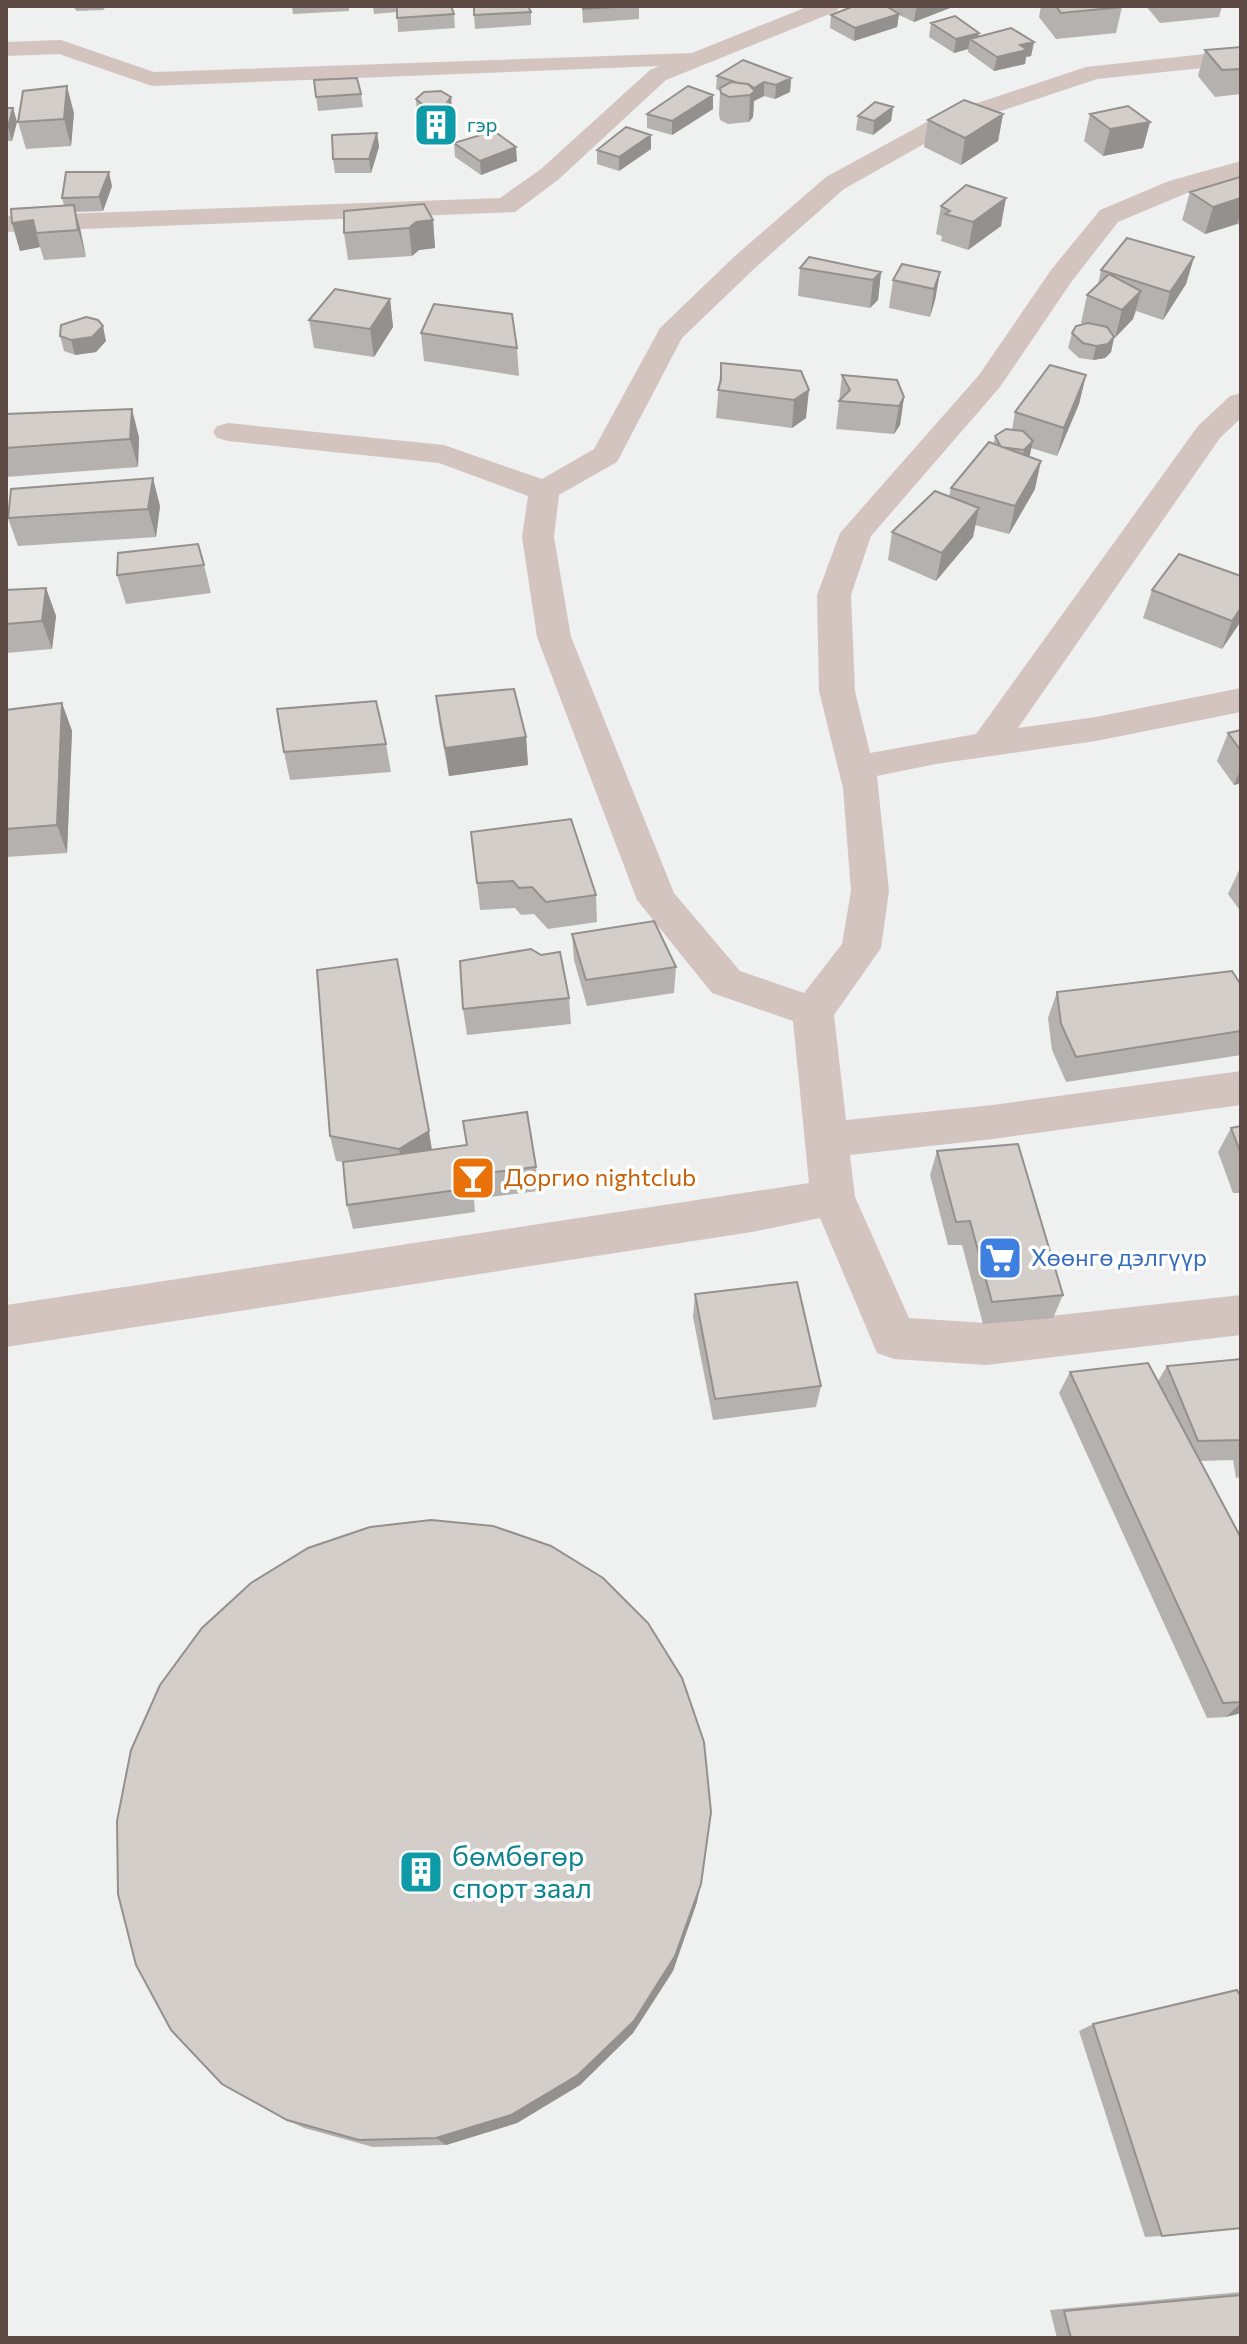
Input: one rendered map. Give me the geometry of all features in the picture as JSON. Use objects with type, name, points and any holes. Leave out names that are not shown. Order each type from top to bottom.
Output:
[{"type":"street","points":[[6,224],[506,206],[550,174],[658,75],[829,6]]},
{"type":"street","points":[[6,49],[61,47],[152,79],[704,56]]},
{"type":"street","points":[[544,491],[606,455],[670,334],[746,261],[835,183],[947,121],[1094,72],[1241,57]]},
{"type":"street","points":[[1241,169],[1178,187],[1109,216],[1061,276],[990,381],[856,533],[834,595],[837,691],[861,788],[870,891],[861,948],[813,1012],[833,1197],[894,1338],[986,1344],[1241,1315]]},
{"type":"street","points":[[987,745],[1209,432],[1241,402]]},
{"type":"street","points":[[228,432],[444,454],[544,491]]},
{"type":"street","points":[[544,491],[538,537],[554,637],[657,900],[726,982],[813,1012]]},
{"type":"street","points":[[856,768],[1096,729],[1241,700]]},
{"type":"street","points":[[826,1140],[993,1122],[1241,1088]]},
{"type":"street","points":[[6,1326],[752,1213],[833,1197]]},
{"type":"building","points":[[397,6],[451,6],[454,14],[397,18]]},
{"type":"building","points":[[474,6],[528,6],[531,12],[474,15]]},
{"type":"building","points":[[583,6],[631,6],[583,9]]},
{"type":"building","points":[[854,6],[886,6],[899,14],[855,28],[831,15]]},
{"type":"building","points":[[1056,6],[1121,6],[1122,7],[1061,13]]},
{"type":"building","points":[[955,16],[979,33],[956,39],[931,23]]},
{"type":"building","points":[[1011,28],[1034,42],[1020,45],[1027,50],[997,57],[970,39]]},
{"type":"building","points":[[1241,47],[1241,69],[1222,70],[1205,50]]},
{"type":"building","points":[[743,60],[791,78],[776,85],[764,82],[754,88],[717,76]]},
{"type":"building","points":[[357,78],[361,94],[316,97],[314,80]]},
{"type":"building","points":[[731,82],[748,84],[755,91],[750,95],[729,97],[721,93],[720,88]]},
{"type":"building","points":[[67,86],[64,119],[18,122],[23,91]]},
{"type":"building","points":[[688,86],[713,95],[672,121],[647,114]]},
{"type":"building","points":[[441,91],[451,97],[446,104],[424,106],[416,99],[424,92]]},
{"type":"building","points":[[964,100],[1003,114],[965,138],[928,120]]},
{"type":"building","points":[[875,102],[893,107],[874,121],[858,116]]},
{"type":"building","points":[[1128,106],[1150,122],[1110,129],[1090,114]]},
{"type":"building","points":[[6,108],[13,108],[8,127],[6,127]]},
{"type":"building","points":[[626,127],[651,135],[619,157],[597,150]]},
{"type":"building","points":[[494,131],[516,147],[480,161],[454,143]]},
{"type":"building","points":[[377,133],[369,159],[333,159],[332,135]]},
{"type":"building","points":[[66,172],[109,172],[99,197],[62,198]]},
{"type":"building","points":[[1241,177],[1241,198],[1213,207],[1190,192]]},
{"type":"building","points":[[966,185],[1006,198],[973,222],[945,214],[950,211],[941,206]]},
{"type":"building","points":[[424,204],[433,220],[416,222],[409,228],[344,233],[344,211]]},
{"type":"building","points":[[74,205],[78,230],[36,233],[33,220],[12,223],[11,209]]},
{"type":"building","points":[[1127,238],[1194,257],[1170,292],[1101,270]]},
{"type":"building","points":[[809,257],[881,272],[873,280],[800,268]]},
{"type":"building","points":[[902,264],[940,272],[934,289],[893,280]]},
{"type":"building","points":[[1109,274],[1141,291],[1122,310],[1087,295]]},
{"type":"building","points":[[335,289],[390,299],[370,329],[309,320]]},
{"type":"building","points":[[434,304],[512,314],[517,348],[421,333]]},
{"type":"building","points":[[86,317],[98,320],[103,326],[92,337],[71,340],[60,336],[61,325]]},
{"type":"building","points":[[1088,323],[1107,327],[1114,337],[1108,344],[1096,346],[1083,343],[1072,333],[1076,326]]},
{"type":"building","points":[[721,363],[801,371],[809,390],[794,400],[718,390]]},
{"type":"building","points":[[1050,365],[1086,375],[1064,428],[1015,412]]},
{"type":"building","points":[[842,375],[897,380],[904,397],[899,406],[839,401],[850,390]]},
{"type":"building","points":[[132,409],[130,439],[6,448],[6,414]]},
{"type":"building","points":[[1006,429],[1023,431],[1033,441],[1024,450],[1001,447],[995,436]]},
{"type":"building","points":[[989,442],[1041,461],[1015,506],[951,488]]},
{"type":"building","points":[[153,478],[148,509],[8,518],[11,489]]},
{"type":"building","points":[[935,491],[979,508],[942,553],[892,532]]},
{"type":"building","points":[[198,544],[204,565],[117,575],[118,553]]},
{"type":"building","points":[[1179,554],[1241,576],[1241,608],[1232,621],[1152,590]]},
{"type":"building","points":[[46,588],[42,621],[6,624],[6,590]]},
{"type":"building","points":[[514,689],[526,737],[445,748],[436,696]]},
{"type":"building","points":[[376,701],[386,744],[284,752],[277,709]]},
{"type":"building","points":[[62,703],[57,825],[6,829],[6,710]]},
{"type":"building","points":[[1241,730],[1241,751],[1228,733]]},
{"type":"building","points":[[571,819],[596,895],[546,902],[532,887],[519,888],[513,881],[477,883],[471,832]]},
{"type":"building","points":[[654,921],[676,967],[586,980],[572,934]]},
{"type":"building","points":[[531,949],[541,955],[560,952],[569,998],[463,1009],[460,961]]},
{"type":"building","points":[[397,959],[429,1131],[399,1149],[330,1136],[317,970]]},
{"type":"building","points":[[1232,971],[1241,985],[1241,1031],[1076,1057],[1061,1024],[1057,992]]},
{"type":"building","points":[[527,1112],[536,1167],[471,1175],[472,1188],[347,1205],[343,1162],[467,1145],[463,1121]]},
{"type":"building","points":[[1241,1126],[1241,1154],[1231,1128]]},
{"type":"building","name":"Хөөнгө дэлгүүр","points":[[1018,1144],[1063,1295],[992,1302],[970,1221],[956,1222],[937,1151]]},
{"type":"building","points":[[797,1282],[821,1386],[715,1399],[695,1294]]},
{"type":"building","points":[[1241,1359],[1241,1440],[1198,1441],[1167,1366]]},
{"type":"building","points":[[1148,1363],[1241,1538],[1241,1702],[1223,1703],[1070,1372]]},
{"type":"building","name":"бөмбөгөр спорт заал","points":[[431,1520],[493,1526],[551,1546],[603,1578],[648,1623],[682,1678],[704,1742],[711,1812],[701,1884],[675,1956],[634,2021],[578,2075],[511,2115],[436,2138],[359,2140],[287,2120],[222,2084],[171,2030],[136,1965],[118,1894],[117,1821],[131,1750],[160,1685],[202,1628],[251,1583],[308,1548],[370,1527]]},
{"type":"building","points":[[1237,1990],[1241,1997],[1241,2228],[1162,2236],[1093,2024]]},
{"type":"building","points":[[1241,2295],[1241,2338],[1071,2338],[1064,2311]]},
{"type":"place","name":"гэр","points":[[436,125]]},
{"type":"place","name":"Доргио nightclub","points":[[473,1178]]},
{"type":"place","name":"Хөөнгө дэлгүүр","points":[[1000,1258]]},
{"type":"place","name":"бөмбөгөр спорт заал","points":[[421,1872]]}]
